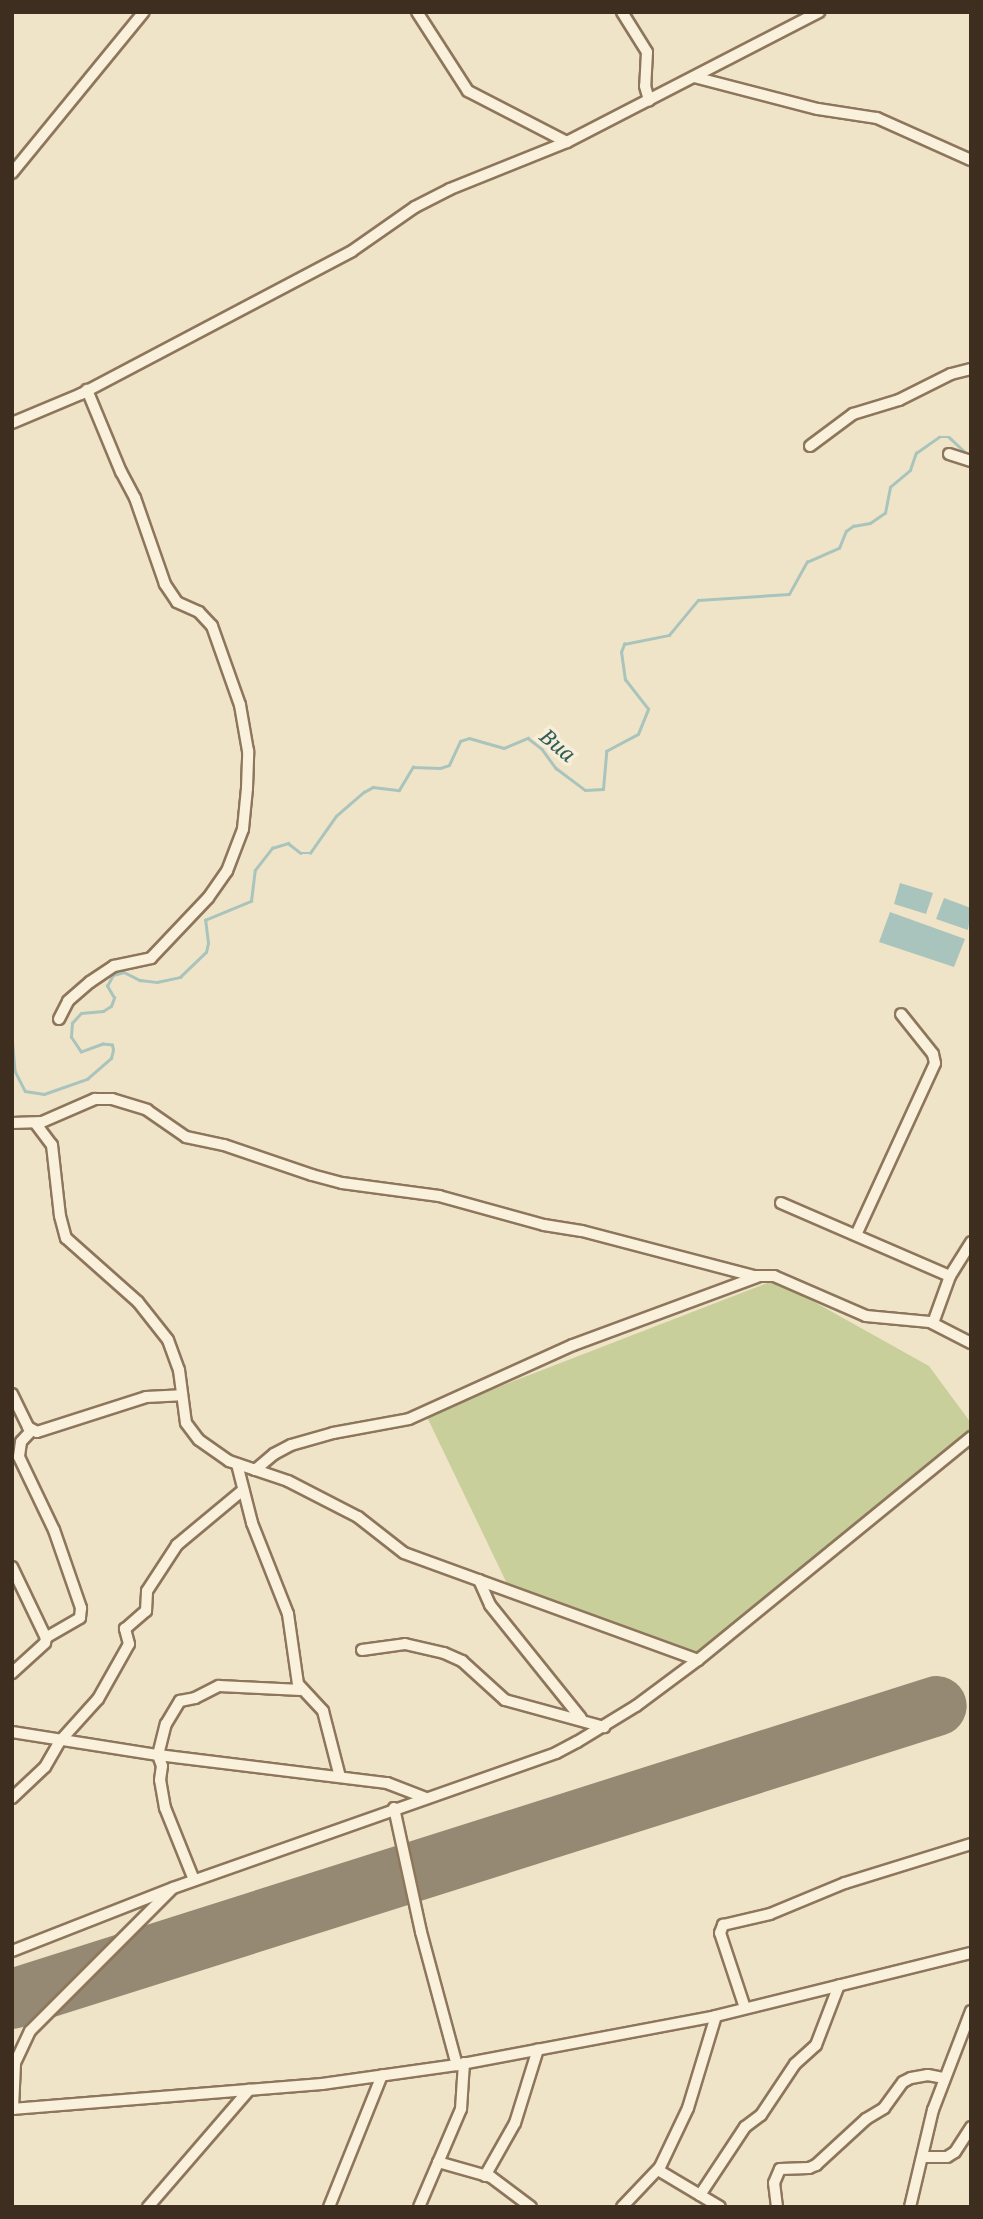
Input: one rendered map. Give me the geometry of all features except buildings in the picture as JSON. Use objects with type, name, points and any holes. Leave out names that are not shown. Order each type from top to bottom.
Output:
[{"type":"street","points":[[12,173],[144,12]]},
{"type":"street","points":[[417,12],[468,91],[567,142]]},
{"type":"street","points":[[622,12],[647,52],[645,86],[649,100]]},
{"type":"street","points":[[12,423],[87,390],[352,251],[415,207],[450,189],[567,142],[819,12]]},
{"type":"street","points":[[694,77],[818,109],[877,118],[971,160]]},
{"type":"street","points":[[810,446],[853,414],[899,400],[951,374],[971,369]]},
{"type":"street","points":[[59,1019],[68,1001],[114,966],[151,958],[208,898],[227,871],[243,829],[247,788],[248,751],[240,705],[212,626],[199,612],[177,602],[164,584],[135,498],[104,434],[87,390]]},
{"type":"street","points":[[949,454],[971,461]]},
{"type":"street","points":[[856,1236],[935,1063],[933,1054],[901,1014]]},
{"type":"street","points":[[12,1123],[36,1124],[95,1099],[112,1099],[147,1110],[186,1137],[257,1155],[312,1175],[342,1183],[439,1196],[544,1226],[582,1231],[757,1277]]},
{"type":"street","points":[[36,1124],[52,1145],[60,1216],[66,1238],[138,1302],[168,1340],[179,1370],[181,1395],[191,1431],[218,1455],[288,1481],[358,1517],[404,1553],[698,1660]]},
{"type":"street","points":[[781,1203],[950,1276]]},
{"type":"street","points":[[933,1323],[950,1276],[971,1242]]},
{"type":"street","points":[[255,1470],[274,1454],[291,1445],[333,1433],[409,1419],[573,1345],[757,1277],[774,1276],[866,1316],[933,1323],[971,1343]]},
{"type":"street","points":[[12,1394],[32,1430]]},
{"type":"street","points":[[32,1430],[39,1431],[146,1397],[181,1395]]},
{"type":"street","points":[[32,1430],[21,1442],[19,1457],[54,1530],[81,1608],[79,1618],[46,1638]]},
{"type":"street","points":[[12,1951],[194,1880],[556,1752],[604,1727],[698,1660],[971,1437]]},
{"type":"street","points":[[237,1464],[252,1523],[288,1614],[301,1690],[323,1711],[340,1777]]},
{"type":"street","points":[[12,1798],[45,1767],[60,1741],[98,1699],[128,1644],[125,1629],[146,1611],[147,1591],[164,1562],[197,1526],[243,1490]]},
{"type":"street","points":[[12,1567],[46,1638],[45,1643],[12,1673]]},
{"type":"street","points":[[479,1580],[490,1605],[581,1718]]},
{"type":"street","points":[[362,1650],[404,1644],[444,1653],[462,1661],[505,1700],[518,1706],[581,1718],[604,1727]]},
{"type":"street","points":[[194,1880],[167,1819],[160,1780],[162,1766],[158,1755],[164,1728],[183,1699],[195,1698],[219,1686],[301,1690]]},
{"type":"street","points":[[12,1732],[158,1755],[394,1784],[424,1797]]},
{"type":"street","points":[[394,1808],[421,1932],[461,2064],[461,2109],[419,2207]]},
{"type":"street","points":[[745,2008],[720,1933],[723,1926],[770,1914],[845,1883],[971,1844]]},
{"type":"street","points":[[173,1888],[30,2031],[15,2063],[13,2109],[249,2090],[461,2064],[716,2015],[971,1953]]},
{"type":"street","points":[[700,2195],[745,2127],[761,2115],[795,2064],[821,2038],[839,1985]]},
{"type":"street","points":[[910,2207],[924,2157],[931,2116],[943,2078],[971,2011]]},
{"type":"street","points":[[622,2207],[658,2170],[688,2108],[716,2015]]},
{"type":"street","points":[[485,2176],[515,2123],[538,2049]]},
{"type":"street","points":[[329,2207],[382,2075]]},
{"type":"street","points":[[776,2207],[774,2183],[780,2169],[809,2168],[816,2165],[866,2119],[884,2108],[903,2082],[929,2075],[943,2078]]},
{"type":"street","points":[[148,2207],[249,2090]]},
{"type":"street","points":[[924,2157],[947,2157],[955,2152],[971,2127]]},
{"type":"street","points":[[438,2162],[500,2182],[531,2207]]},
{"type":"street","points":[[658,2170],[720,2207]]},
{"type":"green space","points":[[775,1280],[929,1366],[971,1423],[971,1434],[700,1659],[511,1592],[426,1415]]},
{"type":"water","points":[[900,883],[933,893],[926,914],[894,904]]},
{"type":"water","points":[[944,898],[971,908],[968,930],[936,919]]},
{"type":"water","points":[[890,912],[965,939],[954,967],[879,942]]},
{"type":"waterway","name":"Bua","points":[[12,1036],[15,1071],[25,1091],[44,1094],[87,1079],[111,1058],[112,1045],[103,1044],[81,1052],[71,1037],[72,1023],[81,1013],[103,1011],[111,1006],[114,998],[107,986],[113,975],[124,972],[140,980],[157,982],[180,977],[206,952],[208,943],[205,920],[251,901],[255,870],[272,848],[288,843],[301,853],[310,853],[336,816],[364,792],[373,787],[399,790],[413,767],[440,768],[449,765],[460,741],[469,738],[504,748],[528,738],[542,749],[556,768],[585,790],[603,789],[606,751],[638,734],[648,709],[625,680],[621,652],[624,644],[669,635],[698,600],[789,594],[807,562],[839,548],[846,531],[853,526],[870,523],[885,513],[890,487],[910,470],[916,453],[939,437],[949,437],[968,455]]},
{"type":"runway","points":[[12,1999],[937,1706]]}]
